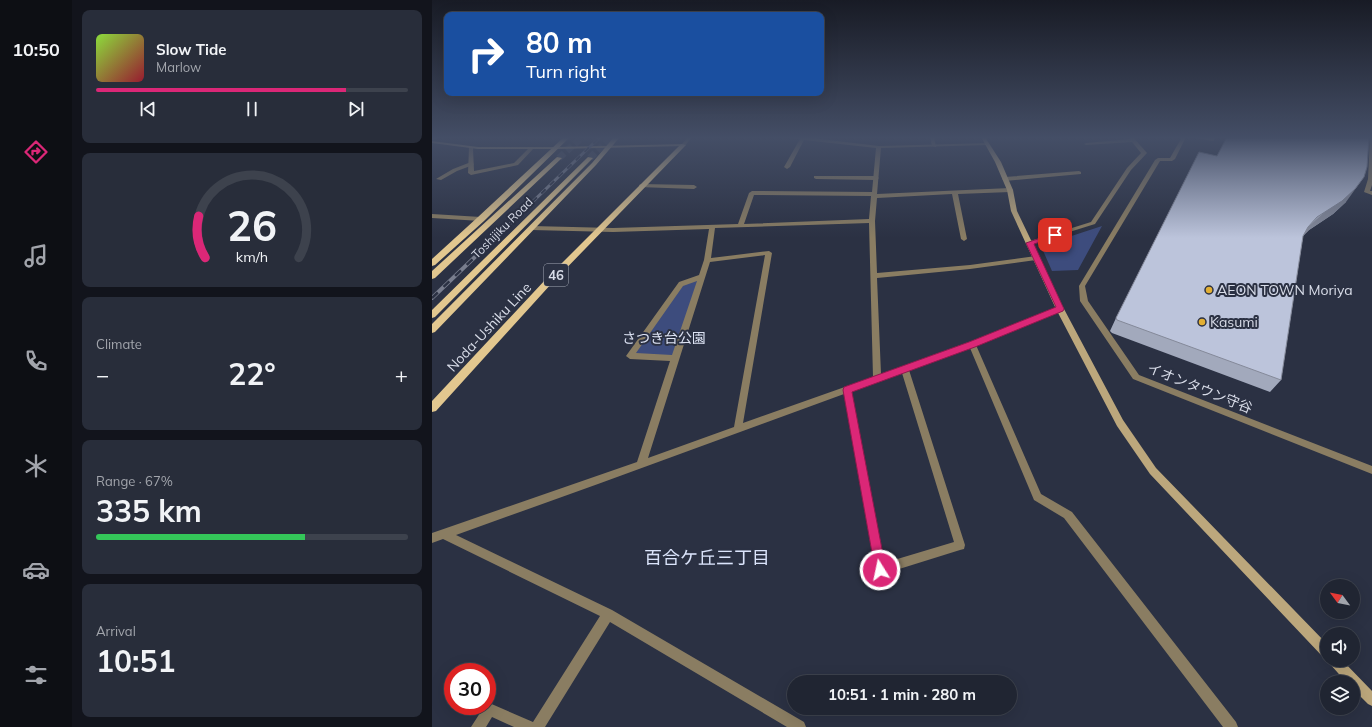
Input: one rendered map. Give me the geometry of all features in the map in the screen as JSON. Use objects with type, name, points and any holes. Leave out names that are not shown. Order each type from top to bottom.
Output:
[{"type":"main road","points":[[432,263],[532,171]]},
{"type":"main road","name":"Toshijiku Road","points":[[432,276],[545,171]]},
{"type":"main road","name":"Toshijiku Road","points":[[432,315],[577,171]]},
{"type":"main road","points":[[432,330],[587,171]]},
{"type":"main road","name":"Noda-Ushiku Line","points":[[432,408],[600,228],[656,171]]},
{"type":"street","points":[[439,179],[452,171]]},
{"type":"street","points":[[471,171],[471,173],[481,171]]},
{"type":"street","points":[[877,171],[872,221],[878,379]]},
{"type":"street","points":[[1002,171],[1010,190],[1014,211],[1036,258],[1060,309],[1120,423],[1153,471],[1320,646]]},
{"type":"street","points":[[1030,243],[1093,223],[1128,171]]},
{"type":"street","name":"イオンタウン守谷","points":[[1151,171],[1082,286],[1084,301],[1136,377],[1372,470]]},
{"type":"street","points":[[1371,171],[1371,180],[1366,192],[1372,193]]},
{"type":"street","points":[[1005,178],[1079,173]]},
{"type":"street","points":[[816,177],[876,178]]},
{"type":"street","points":[[641,186],[694,187]]},
{"type":"street","points":[[741,224],[752,194],[874,195],[1010,190]]},
{"type":"street","points":[[955,193],[964,239]]},
{"type":"street","points":[[432,216],[481,219]]},
{"type":"street","points":[[532,228],[600,228],[613,230],[741,224],[872,221]]},
{"type":"street","points":[[641,464],[707,260],[712,226]]},
{"type":"street","points":[[707,260],[769,252],[738,429]]},
{"type":"street","points":[[873,276],[970,267],[1036,258]]},
{"type":"street","points":[[676,358],[630,356],[682,284],[701,278]]},
{"type":"street","points":[[437,536],[878,379],[1060,309]]},
{"type":"street","points":[[972,344],[1037,497],[1068,515],[1232,727]]},
{"type":"street","points":[[847,390],[880,570],[960,545],[905,369]]},
{"type":"street","points":[[437,536],[608,614],[798,727]]},
{"type":"street","points":[[538,727],[608,614]]},
{"type":"street","points":[[1341,667],[1372,700]]},
{"type":"street","points":[[496,712],[529,727]]},
{"type":"street","points":[[478,727],[482,715]]},
{"type":"green space","points":[[1102,226],[1078,270],[1052,271],[1041,246]]},
{"type":"green space","name":"さつき台公園","points":[[701,277],[676,358],[630,356],[681,284]]},
{"type":"building","name":"AEON TOWN Moriya","points":[[1190,171],[1366,171],[1364,177],[1355,189],[1342,201],[1317,217],[1308,227],[1303,236],[1281,380],[1117,320],[1116,318]]},
{"type":"railway","points":[[498,235],[565,171]]},
{"type":"railway","points":[[432,298],[499,234]]},
{"type":"place","name":"AEON TOWN Moriya","points":[[1209,290]]},
{"type":"place","name":"Kasumi","points":[[1202,322]]},
{"type":"district","name":"百合ケ丘三丁目","points":[[707,557]]},
{"type":"route","points":[[880,570],[847,390],[972,344],[1060,309],[1030,243],[1055,235]]}]
